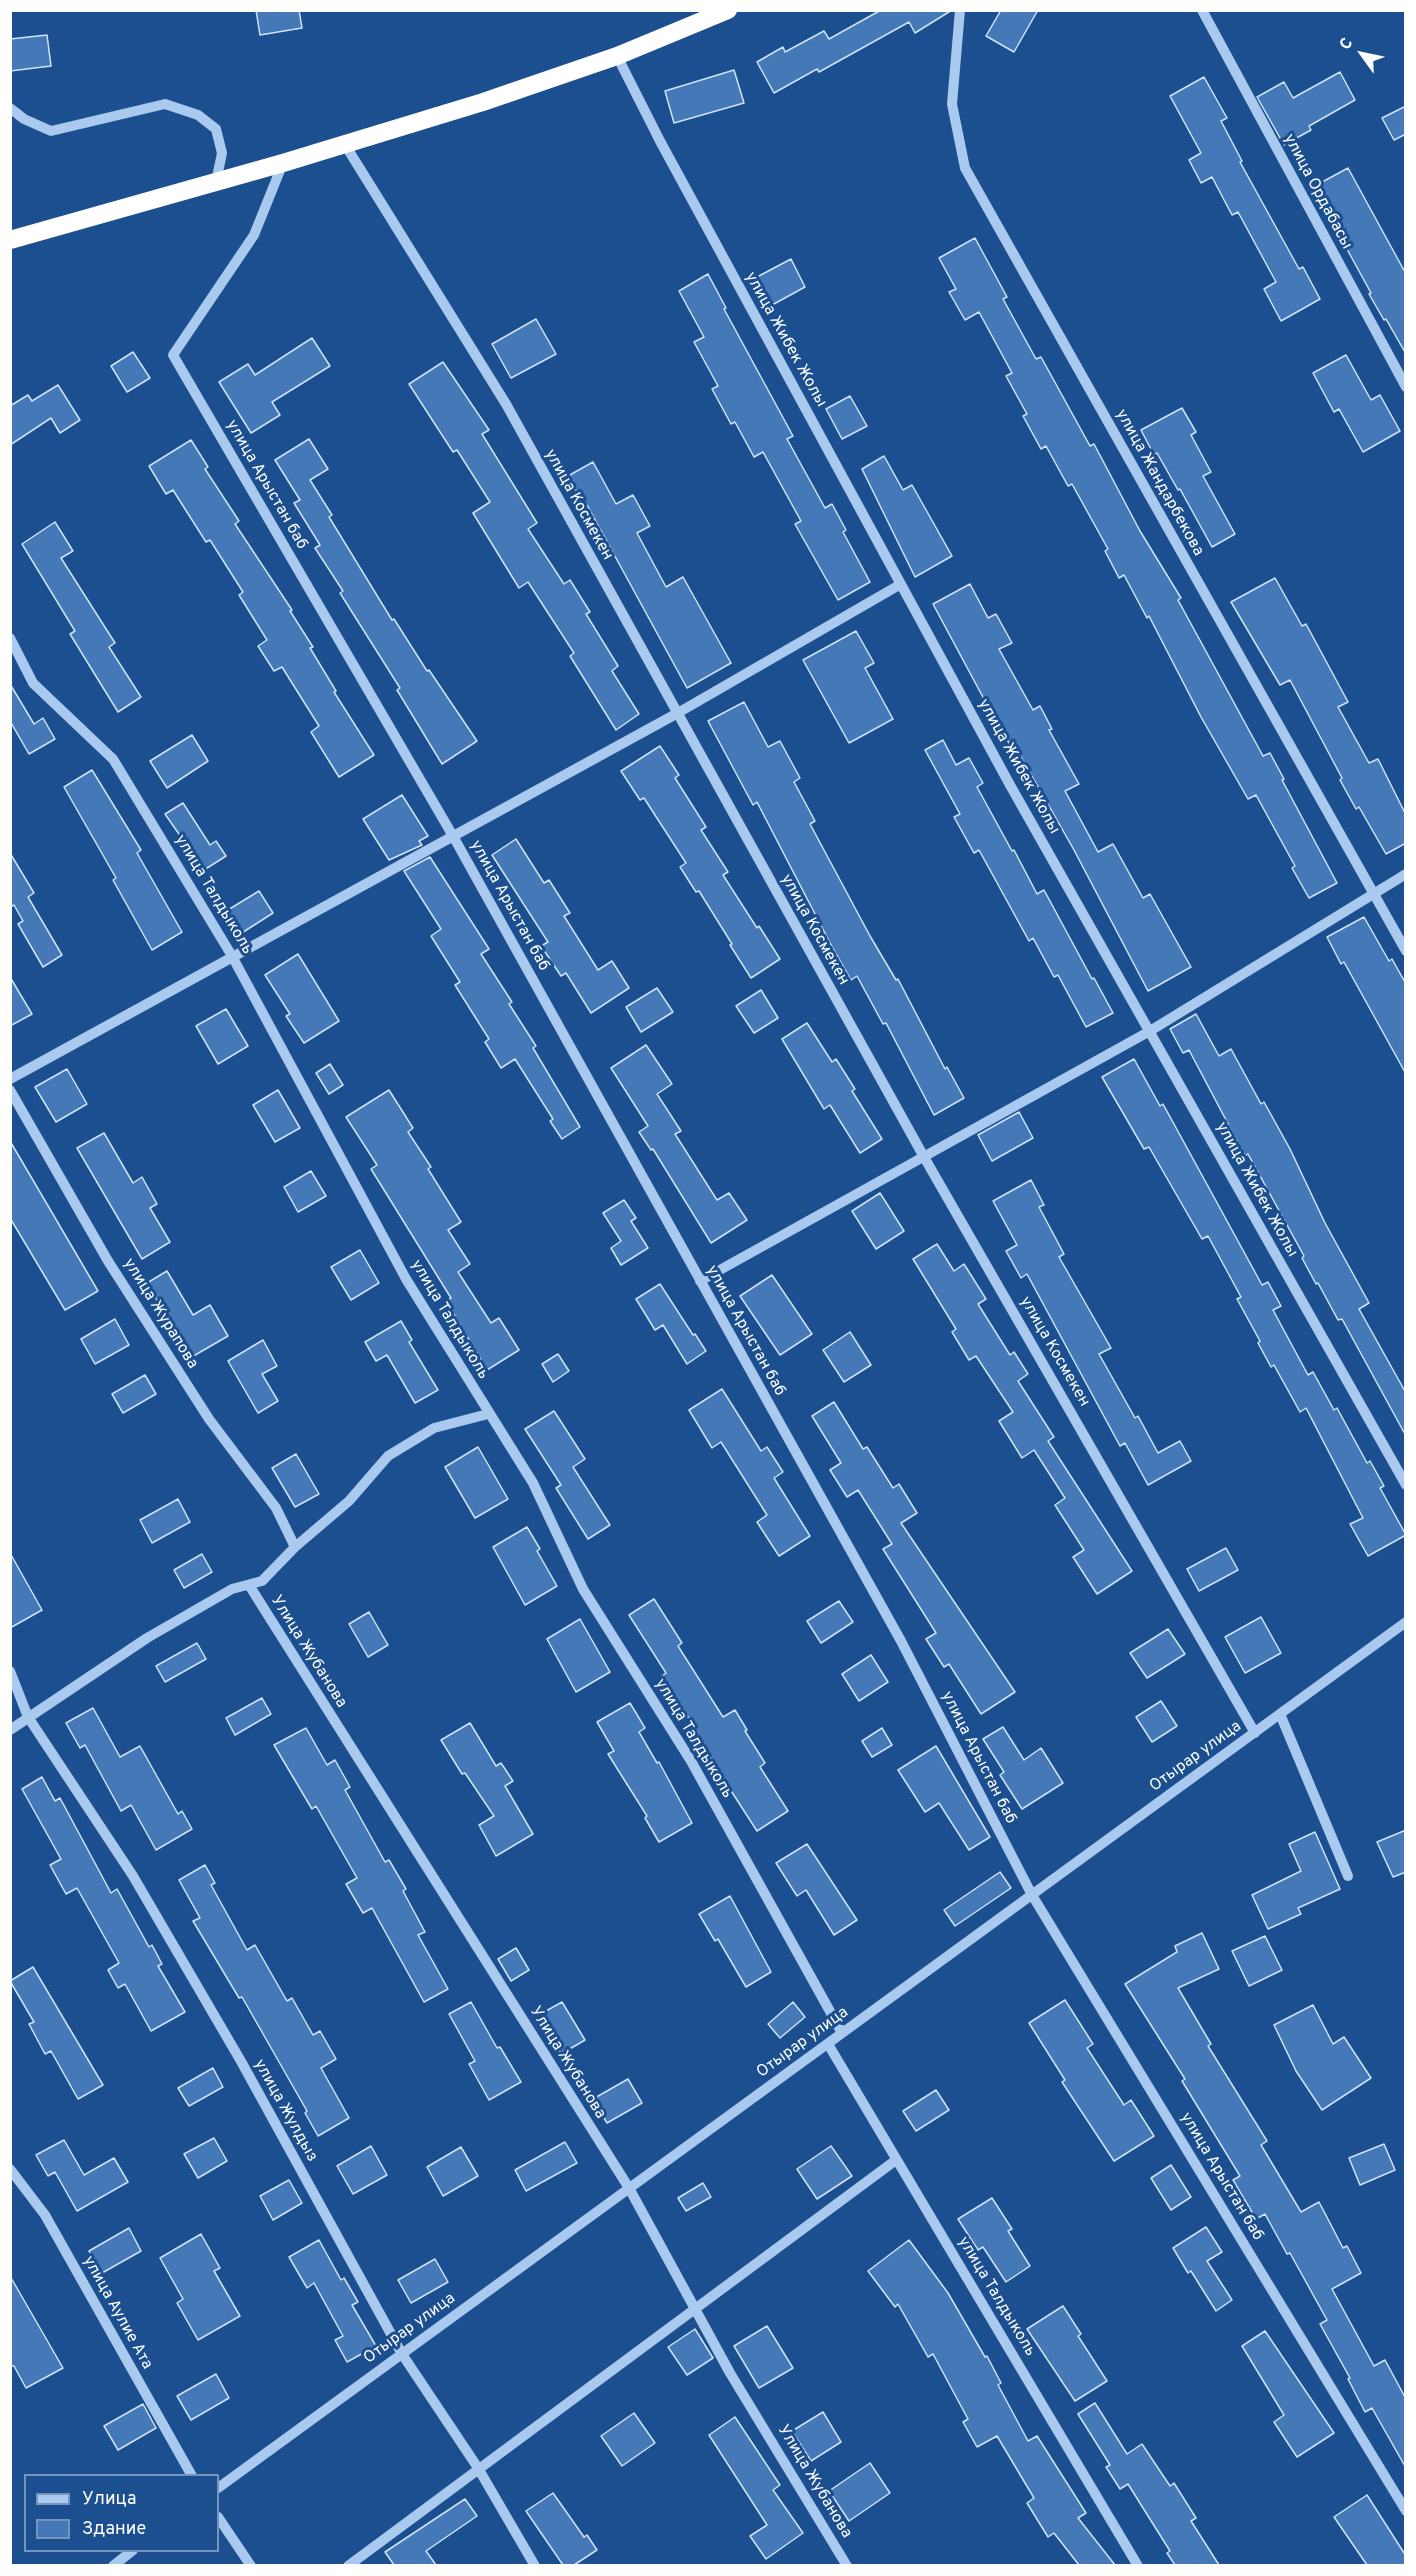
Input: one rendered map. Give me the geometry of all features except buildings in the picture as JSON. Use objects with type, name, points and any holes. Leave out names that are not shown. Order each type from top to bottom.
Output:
[{"type":"highway","points":[[10,240],[283,163],[483,102],[617,56],[728,10]]},
{"type":"street","name":"улица Жандарбекова","points":[[960,10],[952,104],[965,168],[1406,951]]},
{"type":"street","name":"улица Ордабасы","points":[[1202,10],[1406,387]]},
{"type":"street","name":"улица Жибек Жолы","points":[[617,56],[660,141],[1016,795],[1406,1485]]},
{"type":"street","points":[[10,108],[24,119],[51,131],[165,104],[198,115],[216,129],[222,153],[216,182]]},
{"type":"street","name":"улица Космекен","points":[[344,143],[506,404],[676,714],[924,1157],[1255,1733]]},
{"type":"street","name":"улица Арыстан баб","points":[[283,163],[254,235],[173,355],[453,836],[900,1641],[1032,1895],[1406,2511]]},
{"type":"street","points":[[10,1079],[676,714],[901,584]]},
{"type":"street","name":"улица Талдыколь","points":[[10,638],[33,682],[113,759],[232,956],[406,1279],[533,1483],[583,1589],[691,1761],[842,2033]]},
{"type":"street","points":[[700,1281],[1150,1031],[1406,874]]},
{"type":"street","name":"улица Журапова","points":[[10,1090],[114,1271],[209,1419],[276,1508],[295,1547]]},
{"type":"street","points":[[10,1730],[147,1638],[232,1589],[262,1581],[295,1547],[349,1501],[388,1456],[434,1428],[488,1414]]},
{"type":"street","name":"Улица Жубанова","points":[[249,1585],[629,2188],[730,2373],[847,2565]]},
{"type":"street","name":"Отырар улица","points":[[219,2487],[1406,1622]]},
{"type":"street","name":"улица Жулдыз","points":[[10,1671],[28,1717],[133,1876],[242,2063],[402,2354],[478,2468],[535,2565]]},
{"type":"street","points":[[1280,1714],[1348,1876]]},
{"type":"street","name":"улица Талдыколь","points":[[828,2044],[1138,2565]]},
{"type":"street","points":[[348,2565],[896,2160]]},
{"type":"street","name":"улица Аулие Ата","points":[[10,2169],[45,2215],[191,2474]]},
{"type":"street","points":[[219,2518],[250,2565]]},
{"type":"street","points":[[112,2565],[130,2552]]}]
